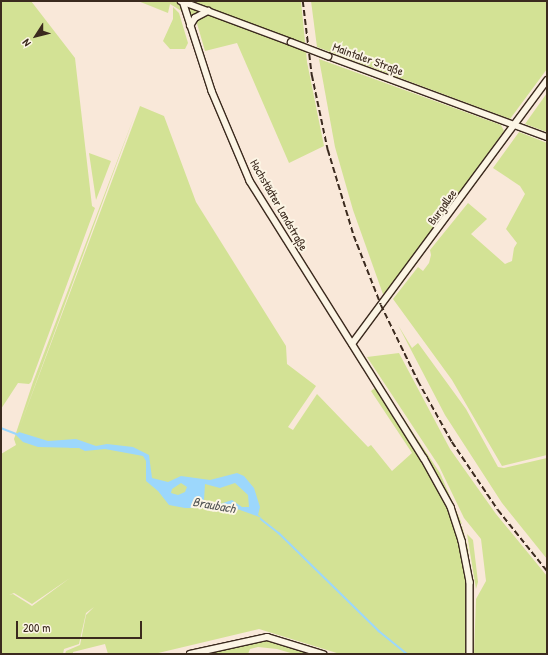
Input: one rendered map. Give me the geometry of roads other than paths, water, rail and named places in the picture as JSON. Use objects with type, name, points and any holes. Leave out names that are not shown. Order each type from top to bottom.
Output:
[{"type":"main road","name":"Maintaler Straße","points":[[182,1],[547,137]]},
{"type":"main road","name":"Hochstädter Landstraße","points":[[182,1],[212,91],[250,181],[441,487],[455,518],[470,582],[470,654]]},
{"type":"main road","points":[[190,26],[196,18],[208,11]]},
{"type":"main road","name":"Burgallee","points":[[352,344],[547,80]]},
{"type":"main road","points":[[190,654],[261,637],[280,640],[323,654]]},
{"type":"water","points":[[19,432],[48,441],[76,439],[96,446],[107,444],[133,447],[149,455],[152,478],[168,482],[181,476],[210,480],[237,473],[244,476],[254,488],[260,507],[258,515],[262,518],[229,506],[225,508],[185,508],[169,505],[158,491],[146,481],[146,461],[143,456],[105,449],[85,451],[79,448],[38,447],[23,442],[16,435]],"holes":[[[181,483],[187,487],[185,492],[178,495],[171,493],[172,489]],[[235,483],[248,495],[249,507],[242,507],[232,500],[217,505],[204,500],[205,484],[220,488]]]},
{"type":"waterway","name":"Braubach","points":[[1,428],[19,435]]},
{"type":"waterway","name":"Braubach","points":[[261,519],[279,533],[379,631],[407,654]]},
{"type":"railway","points":[[303,1],[312,75],[328,150],[354,236],[381,305],[418,381],[452,442],[498,510],[547,571]]}]
